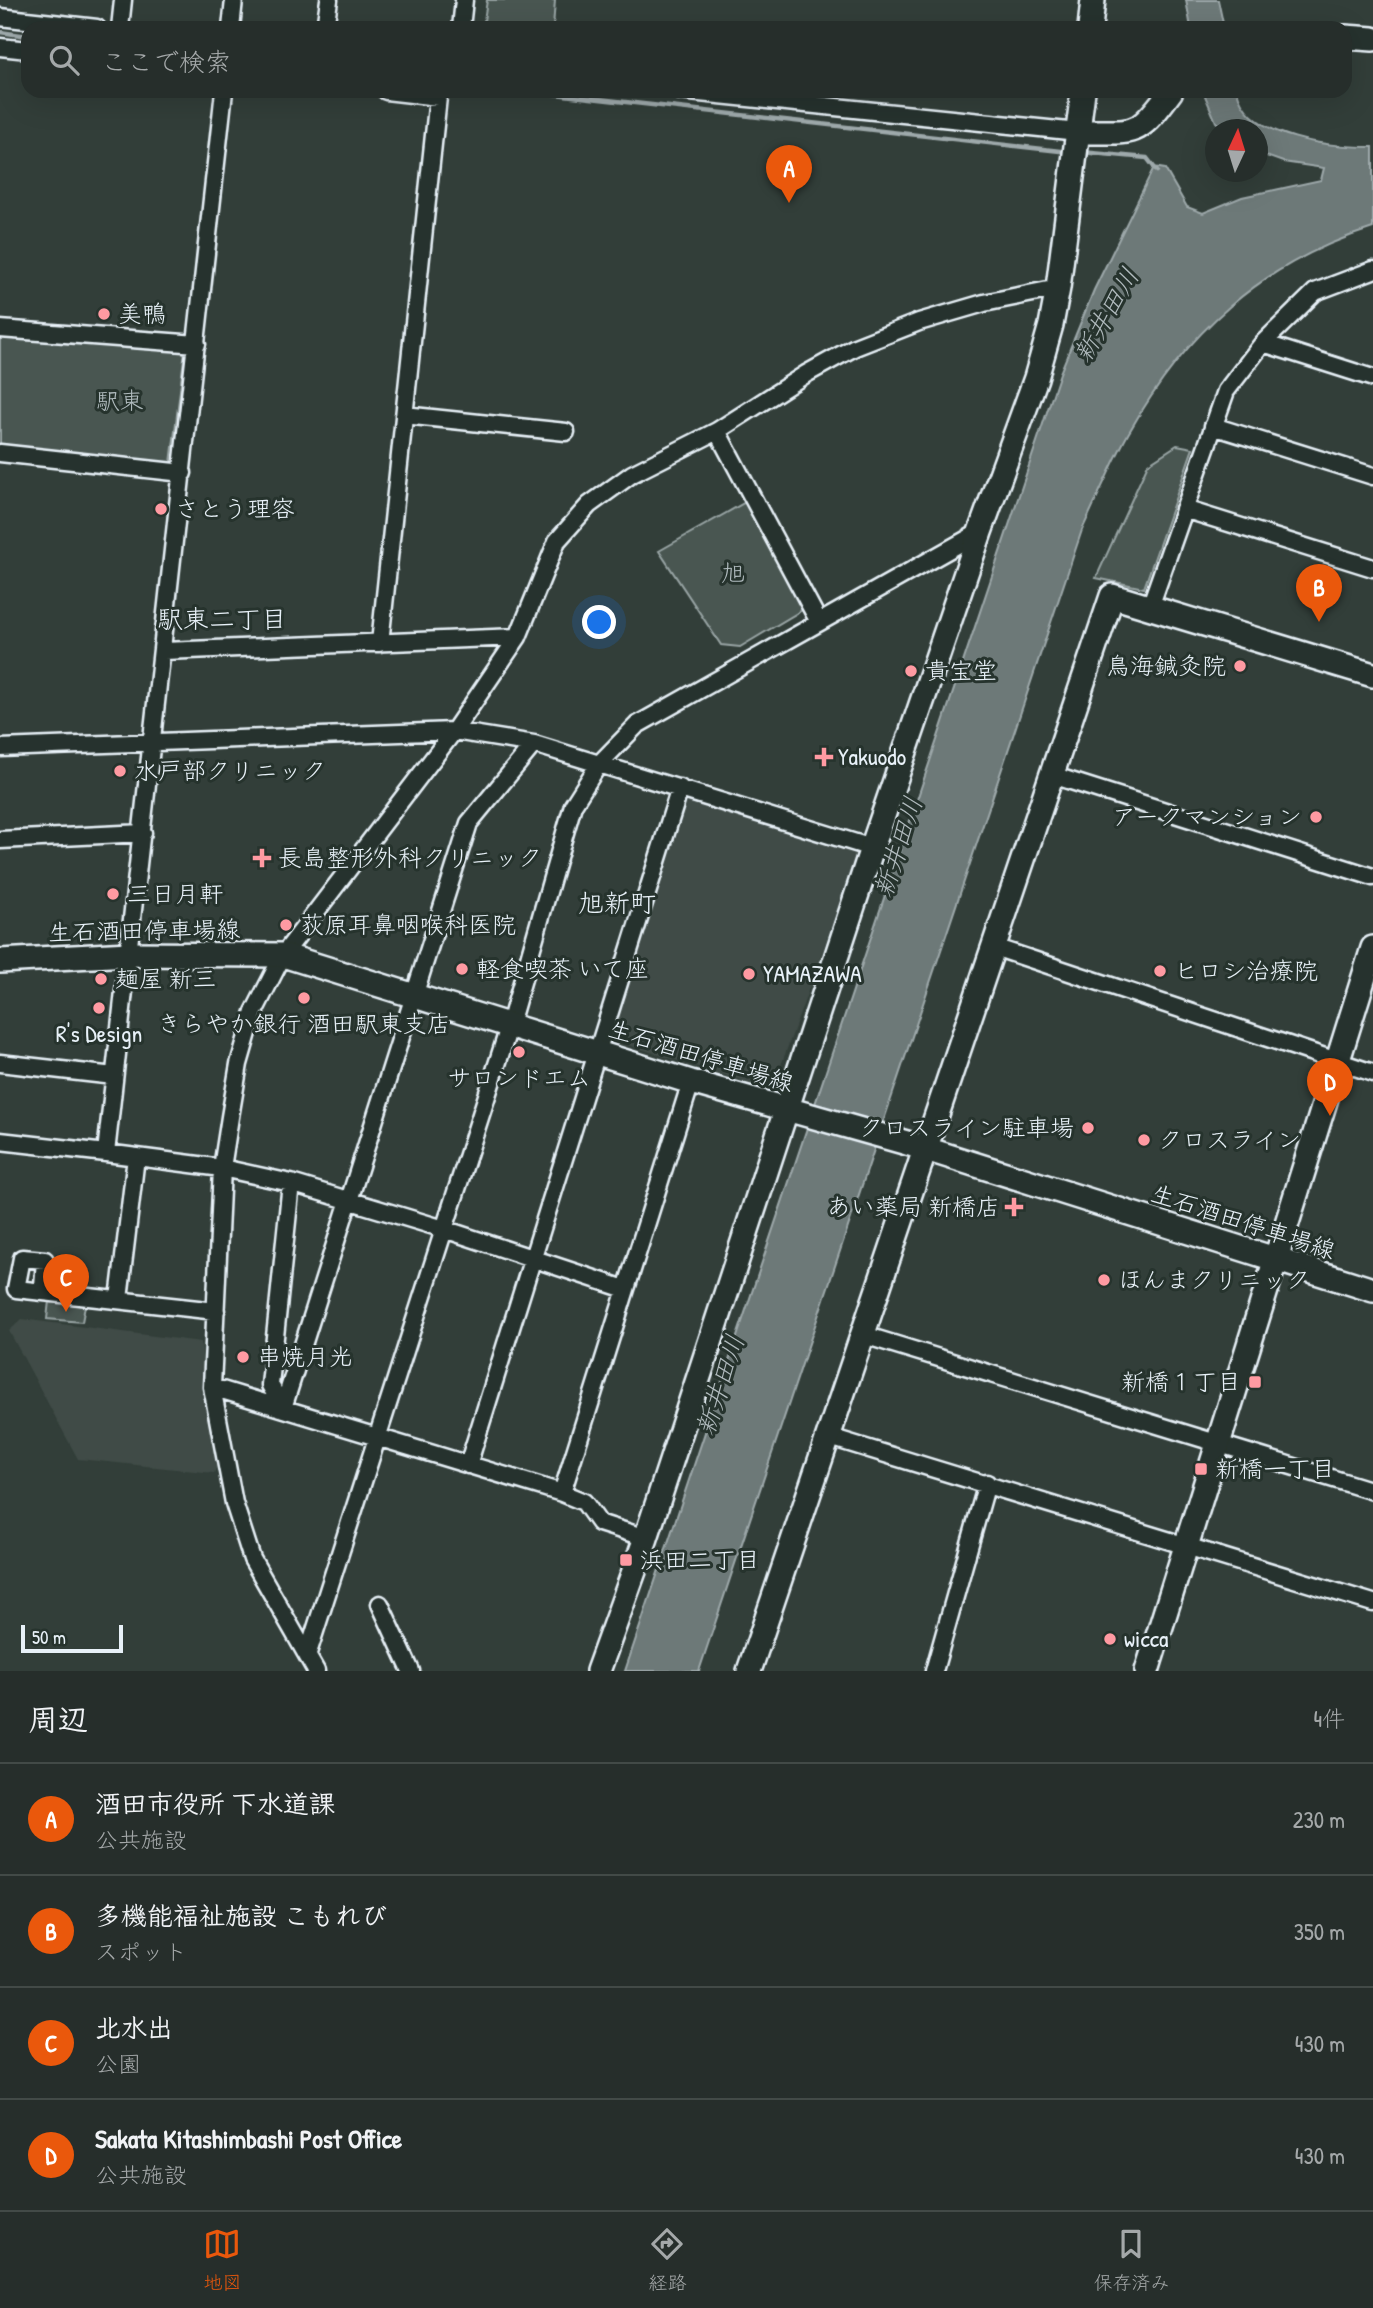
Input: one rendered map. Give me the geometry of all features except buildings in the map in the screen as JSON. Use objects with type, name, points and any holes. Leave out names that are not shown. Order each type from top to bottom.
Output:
[{"type":"street","points":[[121,21],[123,0]]},
{"type":"street","points":[[232,21],[234,0]]},
{"type":"street","points":[[326,21],[329,0]]},
{"type":"street","points":[[462,21],[464,0]]},
{"type":"street","points":[[1091,21],[1093,0]]},
{"type":"street","points":[[0,17],[35,21]]},
{"type":"street","points":[[1352,38],[1373,39]]},
{"type":"street","points":[[0,47],[21,49]]},
{"type":"street","points":[[106,1153],[154,742],[223,98]]},
{"type":"street","points":[[380,643],[438,98]]},
{"type":"street","points":[[748,98],[1078,132],[1134,131],[1147,124],[1166,98]]},
{"type":"street","points":[[598,1671],[792,1111],[872,848],[980,532],[1036,378],[1058,288],[1082,98]]},
{"type":"street","points":[[1150,607],[1226,391],[1263,343],[1315,292],[1368,275]]},
{"type":"street","points":[[316,1671],[252,1559],[234,1503],[212,1387],[222,1168],[239,1064],[254,1012],[283,955],[454,731],[517,637],[557,541],[589,505],[632,474],[717,431],[806,374],[855,347],[932,318],[984,303],[1058,288]]},
{"type":"street","points":[[0,329],[197,344]]},
{"type":"street","points":[[1263,343],[1373,378]]},
{"type":"street","points":[[404,415],[566,432]]},
{"type":"street","points":[[1213,426],[1373,476]]},
{"type":"street","points":[[717,431],[819,622]]},
{"type":"street","points":[[0,453],[183,473]]},
{"type":"street","points":[[1184,509],[1373,568]]},
{"type":"street","points":[[308,1653],[510,1024],[573,805],[599,764],[637,725],[980,532]]},
{"type":"street","points":[[749,1671],[864,1335],[917,1146],[994,947],[1112,596],[1373,675]]},
{"type":"street","points":[[164,651],[517,637]]},
{"type":"street","points":[[0,748],[454,731],[534,744],[872,848]]},
{"type":"street","points":[[283,1408],[469,823],[534,744]]},
{"type":"street","points":[[1052,775],[1373,877]]},
{"type":"street","points":[[468,1465],[680,788]]},
{"type":"street","points":[[0,839],[143,833]]},
{"type":"street","points":[[994,947],[1373,1073]]},
{"type":"street","points":[[1147,1671],[1373,948]]},
{"type":"street","name":"生石酒田停車場線","points":[[0,961],[129,954],[283,955],[691,1082],[917,1146],[1373,1290]]},
{"type":"street","points":[[0,1063],[114,1076]]},
{"type":"street","points":[[562,1493],[691,1082]]},
{"type":"street","points":[[0,1141],[222,1168],[291,1183],[444,1229],[625,1289]]},
{"type":"street","points":[[119,1299],[136,1157]]},
{"type":"street","points":[[283,1408],[270,1385],[291,1183]]},
{"type":"street","points":[[47,1292],[216,1311]]},
{"type":"street","points":[[864,1335],[1373,1491]]},
{"type":"street","points":[[212,1387],[562,1493],[584,1502],[599,1523],[646,1538]]},
{"type":"street","points":[[830,1437],[1373,1603]]},
{"type":"street","points":[[934,1671],[987,1483]]},
{"type":"street","points":[[380,1604],[411,1671]]},
{"type":"shaded area","points":[[694,800],[858,854],[775,1082],[762,1087],[618,1042],[614,1035],[684,805]]},
{"type":"shaded area","points":[[22,1319],[201,1342],[218,1465],[214,1473],[78,1459],[9,1331]]},
{"type":"green space","points":[[487,0],[555,0],[554,21],[484,21]]},
{"type":"green space","name":"駅東","points":[[0,337],[185,350],[171,463],[0,444]]},
{"type":"green space","points":[[1177,445],[1193,448],[1144,588],[1096,578],[1148,464]]},
{"type":"green space","name":"旭","points":[[751,499],[807,607],[740,647],[721,645],[659,551]]},
{"type":"green space","points":[[49,1301],[85,1306],[82,1322],[47,1319]]},
{"type":"water","points":[[1186,0],[1218,0],[1222,21],[1190,21]]},
{"type":"water","points":[[1206,98],[1240,98],[1257,119],[1215,119]]},
{"type":"water","name":"新井田川","points":[[1268,126],[1294,137],[1316,142],[1373,147],[1373,228],[1295,261],[1230,306],[1175,364],[1128,434],[1082,530],[699,1671],[625,1671],[1060,373],[1094,290],[1154,167],[1165,169],[1187,207],[1203,213],[1242,197],[1321,180],[1324,168],[1283,162],[1268,157]]},
{"type":"waterway","points":[[0,32],[21,35]]},
{"type":"waterway","points":[[590,98],[1069,152]]},
{"type":"waterway","points":[[1081,152],[1147,158],[1157,171]]},
{"type":"place","name":"酒田市役所 下水道課","points":[[789,203]]},
{"type":"place","name":"美鴨","points":[[104,314]]},
{"type":"place","name":"さとう理容","points":[[161,509]]},
{"type":"place","name":"多機能福祉施設 こもれび","points":[[1319,622]]},
{"type":"place","name":"鳥海鍼灸院","points":[[1240,666]]},
{"type":"place","name":"貴宝堂","points":[[911,671]]},
{"type":"place","name":"Yakuodo","points":[[824,757]]},
{"type":"place","name":"水戸部クリニック","points":[[120,771]]},
{"type":"place","name":"アークマンション","points":[[1316,817]]},
{"type":"place","name":"長島整形外科クリニック","points":[[262,858]]},
{"type":"place","name":"三日月軒","points":[[113,894]]},
{"type":"place","name":"荻原耳鼻咽喉科医院","points":[[286,925]]},
{"type":"place","name":"軽食喫茶 いて座","points":[[462,969]]},
{"type":"place","name":"ヒロシ治療院","points":[[1160,971]]},
{"type":"place","name":"YAMAZAWA","points":[[749,974]]},
{"type":"place","name":"麺屋 新三","points":[[101,979]]},
{"type":"place","name":"きらやか銀行 酒田駅東支店","points":[[304,998]]},
{"type":"place","name":"R's Design","points":[[99,1008]]},
{"type":"place","name":"サロンドエム","points":[[519,1052]]},
{"type":"place","name":"Sakata Kitashimbashi Post Office","points":[[1330,1116]]},
{"type":"place","name":"クロスライン駐車場","points":[[1088,1128]]},
{"type":"place","name":"クロスライン","points":[[1144,1140]]},
{"type":"place","name":"あい薬局 新橋店","points":[[1014,1207]]},
{"type":"place","name":"ほんまクリニック","points":[[1104,1280]]},
{"type":"place","name":"北水出","points":[[66,1312]]},
{"type":"place","name":"串焼月光","points":[[243,1357]]},
{"type":"place","name":"新橋１丁目","points":[[1255,1382]]},
{"type":"place","name":"新橋一丁目","points":[[1201,1469]]},
{"type":"place","name":"浜田二丁目","points":[[626,1560]]},
{"type":"place","name":"wicca","points":[[1110,1639]]},
{"type":"district","name":"駅東二丁目","points":[[222,619]]},
{"type":"district","name":"旭新町","points":[[617,903]]}]
